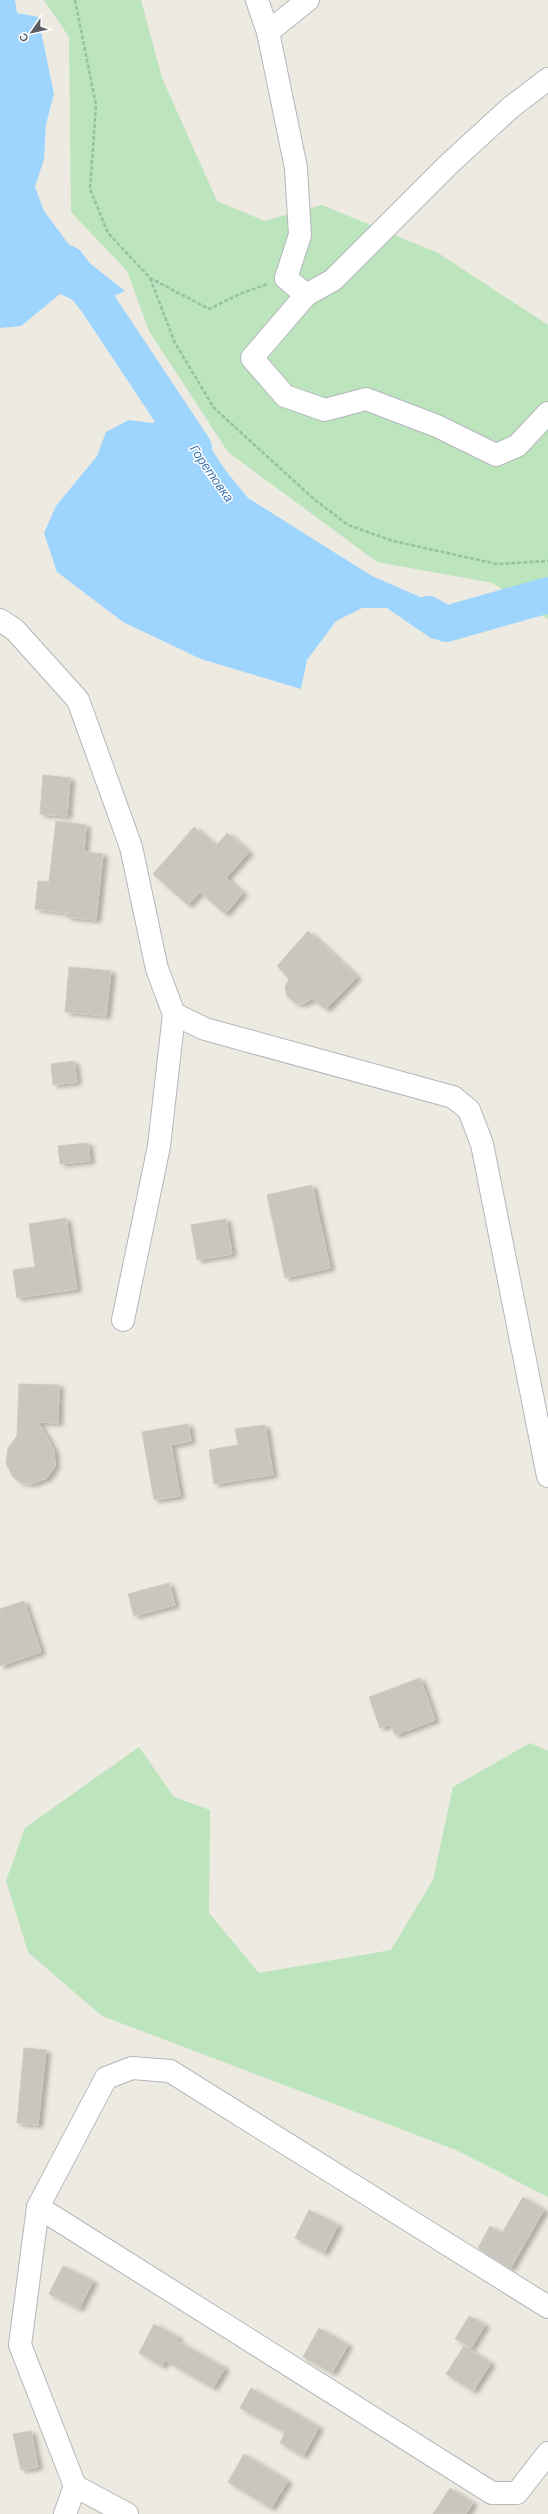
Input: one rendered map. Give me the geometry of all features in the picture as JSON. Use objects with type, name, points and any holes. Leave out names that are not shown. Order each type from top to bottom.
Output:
[{"type":"street","points":[[257,0],[268,32],[296,168],[300,235],[286,278],[306,295]]},
{"type":"street","points":[[268,32],[308,0]]},
{"type":"street","points":[[548,79],[510,108],[455,159],[333,280],[306,295],[252,358],[285,396],[325,410],[366,399],[437,426],[496,455],[517,446],[548,413]]},
{"type":"street","points":[[0,620],[15,630],[78,700],[130,847],[157,969],[174,1014],[159,1146],[123,1320]]},
{"type":"street","points":[[174,1014],[205,1029],[453,1097],[469,1110],[482,1144],[548,1476]]},
{"type":"street","points":[[127,2514],[75,2486],[20,2345],[38,2207],[106,2078],[132,2068],[170,2071],[548,2307]]},
{"type":"street","points":[[38,2207],[492,2493],[517,2493],[548,2453]]},
{"type":"street","points":[[65,2514],[75,2486]]},
{"type":"path","points":[[75,0],[96,105],[90,189],[108,233],[150,278],[209,310],[242,293],[286,278]]},
{"type":"path","points":[[150,278],[175,343],[214,408],[315,500],[348,525],[394,541],[497,564],[548,561]]},
{"type":"green space","points":[[44,0],[141,0],[162,78],[217,201],[264,221],[322,205],[438,253],[548,325],[548,619],[493,583],[377,562],[228,452],[149,331],[127,271],[71,212],[69,37]]},
{"type":"green space","points":[[530,1743],[548,1751],[548,2197],[456,2150],[102,2016],[28,1952],[6,1881],[25,1828],[139,1747],[174,1797],[210,1810],[209,1913],[259,1973],[391,1950],[433,1880],[453,1787]]},
{"type":"water","points":[[0,0],[15,0],[17,13],[38,17],[54,94],[46,124],[44,159],[35,187],[44,211],[73,250],[125,291],[88,307],[60,294],[21,326],[0,328]]},
{"type":"water","points":[[177,398],[226,471],[248,498],[372,576],[450,610],[474,616],[476,634],[432,639],[387,608],[362,608],[336,621],[307,660],[301,689],[201,659],[123,622],[57,572],[44,533],[56,506],[97,456],[106,432],[129,420],[153,423]]},
{"type":"building","points":[[43,775],[70,778],[67,816],[40,814]]},
{"type":"building","points":[[56,821],[86,825],[84,852],[103,854],[96,920],[66,917],[67,913],[35,909],[38,881],[49,882]]},
{"type":"building","points":[[194,827],[216,846],[227,833],[249,852],[226,878],[243,893],[225,914],[200,892],[188,905],[153,874]]},
{"type":"building","points":[[308,931],[357,977],[326,1009],[312,999],[302,1004],[295,1003],[287,996],[285,987],[289,979],[277,966]]},
{"type":"building","points":[[69,967],[111,971],[106,1016],[65,1012]]},
{"type":"building","points":[[74,1061],[77,1082],[53,1085],[51,1064]]},
{"type":"building","points":[[88,1143],[90,1161],[60,1164],[58,1146]]},
{"type":"building","points":[[312,1185],[330,1268],[285,1278],[267,1195]]},
{"type":"building","points":[[66,1218],[77,1289],[17,1298],[13,1270],[35,1267],[29,1224]]},
{"type":"building","points":[[226,1219],[232,1254],[197,1260],[191,1225]]},
{"type":"building","points":[[19,1384],[59,1385],[58,1423],[38,1422],[54,1450],[55,1466],[47,1478],[31,1484],[20,1482],[13,1477],[6,1463],[8,1448],[17,1436]]},
{"type":"building","points":[[188,1424],[191,1441],[171,1445],[180,1496],[154,1500],[142,1432]]},
{"type":"building","points":[[265,1425],[273,1475],[214,1484],[209,1450],[238,1445],[235,1429]]},
{"type":"building","points":[[169,1583],[175,1605],[134,1616],[128,1594]]},
{"type":"building","points":[[24,1601],[41,1652],[0,1666],[0,1609]]},
{"type":"building","points":[[420,1678],[435,1720],[395,1735],[390,1724],[380,1728],[369,1697]]},
{"type":"building","points":[[24,2048],[46,2050],[38,2125],[17,2123]]},
{"type":"building","points":[[523,2197],[544,2210],[510,2269],[478,2248],[490,2226],[502,2233]]},
{"type":"building","points":[[309,2210],[338,2225],[324,2253],[295,2238]]},
{"type":"building","points":[[63,2266],[93,2281],[79,2309],[49,2294]]},
{"type":"building","points":[[469,2316],[485,2325],[471,2348],[455,2339]]},
{"type":"building","points":[[154,2324],[178,2337],[176,2340],[225,2368],[213,2388],[165,2360],[162,2366],[139,2353]]},
{"type":"building","points":[[319,2328],[348,2345],[332,2373],[303,2357]]},
{"type":"building","points":[[464,2346],[491,2363],[473,2391],[446,2374]]},
{"type":"building","points":[[251,2388],[319,2427],[303,2456],[280,2443],[285,2432],[240,2408]]},
{"type":"building","points":[[31,2431],[38,2467],[21,2470],[13,2434]]},
{"type":"building","points":[[244,2454],[288,2481],[271,2508],[228,2482]]},
{"type":"building","points":[[450,2488],[473,2503],[466,2514],[433,2514]]},
{"type":"waterway","name":"Горетовка","points":[[67,263],[97,302],[194,448]]},
{"type":"waterway","name":"Горетовка","points":[[428,614],[446,624],[548,595]]}]
